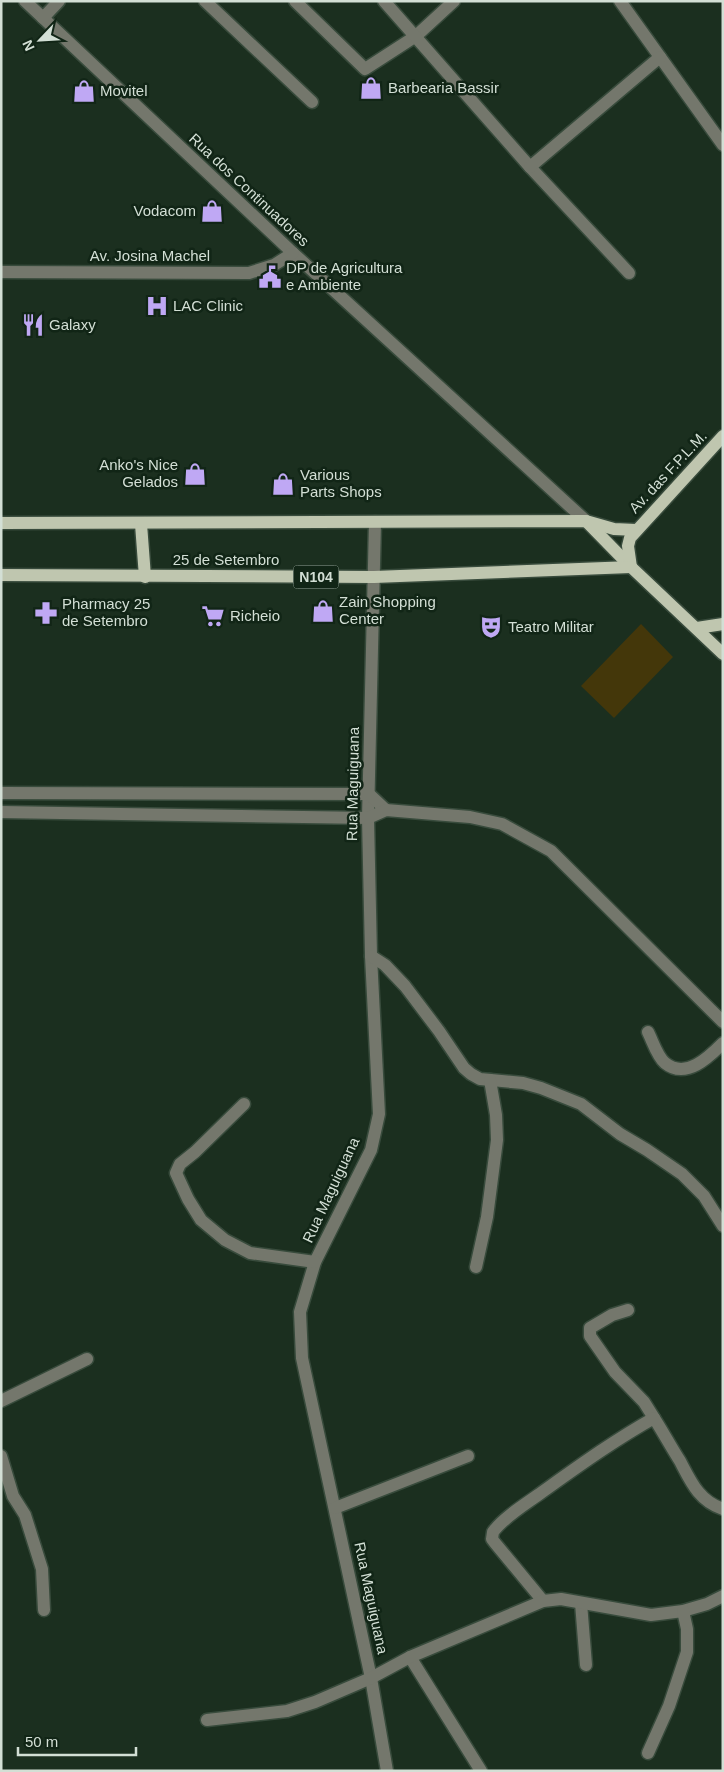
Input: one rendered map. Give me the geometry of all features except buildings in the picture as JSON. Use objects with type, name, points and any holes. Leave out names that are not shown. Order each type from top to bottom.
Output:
[{"type":"main road","name":"Av. das F.P.L.M.","points":[[636,530],[723,436]]},
{"type":"main road","points":[[586,521],[631,567],[723,654]]},
{"type":"main road","points":[[1,523],[586,521],[614,528],[636,530]]},
{"type":"main road","points":[[141,524],[145,577]]},
{"type":"main road","points":[[631,567],[628,546],[630,538],[636,530]]},
{"type":"main road","name":"25 de Setembro","points":[[1,574],[145,577],[374,577],[631,567]]},
{"type":"main road","points":[[697,628],[723,624]]},
{"type":"street","name":"Rua dos Continuadores","points":[[25,1],[293,254],[586,521]]},
{"type":"street","points":[[43,18],[59,1]]},
{"type":"street","points":[[205,1],[312,102]]},
{"type":"street","points":[[295,1],[365,69],[416,36],[454,1]]},
{"type":"street","points":[[384,1],[530,167],[629,273]]},
{"type":"street","points":[[620,1],[723,145]]},
{"type":"street","points":[[530,167],[660,57]]},
{"type":"street","name":"Av. Josina Machel","points":[[1,272],[248,273],[274,265],[293,254]]},
{"type":"street","name":"Rua Maguiguana","points":[[375,522],[368,818],[371,956],[379,1114],[371,1150],[315,1262],[300,1312],[302,1358],[371,1678],[387,1771]]},
{"type":"street","points":[[1,793],[369,794],[386,810]]},
{"type":"street","points":[[1,812],[368,818],[386,810],[470,817],[502,824],[551,851],[723,1022]]},
{"type":"street","points":[[371,956],[386,965],[404,986],[439,1031],[464,1068],[471,1074],[480,1079],[522,1083],[541,1088],[581,1104],[620,1134],[648,1150],[682,1174],[704,1196],[723,1226]]},
{"type":"street","points":[[648,1032],[657,1052],[665,1063],[679,1070],[703,1062],[723,1043]]},
{"type":"street","points":[[476,1267],[487,1218],[497,1140],[496,1115],[490,1080]]},
{"type":"street","points":[[244,1104],[195,1152],[180,1164],[176,1173],[188,1199],[201,1220],[225,1240],[250,1253],[315,1262]]},
{"type":"street","points":[[628,1310],[603,1319],[590,1328],[590,1336],[615,1372],[644,1402],[698,1493],[708,1502],[723,1508]]},
{"type":"street","points":[[1,1401],[87,1359]]},
{"type":"street","points":[[544,1600],[492,1539],[493,1532],[524,1505],[577,1467],[632,1430],[654,1418]]},
{"type":"street","points":[[1,1456],[13,1496],[25,1515],[42,1569],[44,1610]]},
{"type":"street","points":[[335,1508],[468,1456]]},
{"type":"street","points":[[207,1720],[287,1711],[315,1702],[371,1678],[410,1657],[544,1600],[561,1599],[651,1615],[683,1611],[707,1604],[723,1596]]},
{"type":"street","points":[[581,1603],[586,1665]]},
{"type":"street","points":[[648,1753],[669,1706],[687,1652],[687,1629],[683,1611]]},
{"type":"street","points":[[410,1657],[481,1771]]},
{"type":"shaded area","points":[[641,624],[673,657],[614,718],[581,686]]},
{"type":"place","name":"Barbearia Bassir","points":[[371,88]]},
{"type":"place","name":"Movitel","points":[[84,91]]},
{"type":"place","name":"Vodacom","points":[[212,211]]},
{"type":"place","name":"DP de Agricultura e Ambiente","points":[[270,277]]},
{"type":"place","name":"LAC Clinic","points":[[157,306]]},
{"type":"place","name":"Galaxy","points":[[33,325]]},
{"type":"place","name":"Anko's Nice Gelados","points":[[195,474]]},
{"type":"place","name":"Various Parts Shops","points":[[283,484]]},
{"type":"place","name":"Zain Shopping Center","points":[[323,611]]},
{"type":"place","name":"Pharmacy 25 de Setembro","points":[[46,613]]},
{"type":"place","name":"Richeio","points":[[213,616]]},
{"type":"place","name":"Teatro Militar","points":[[491,627]]}]
